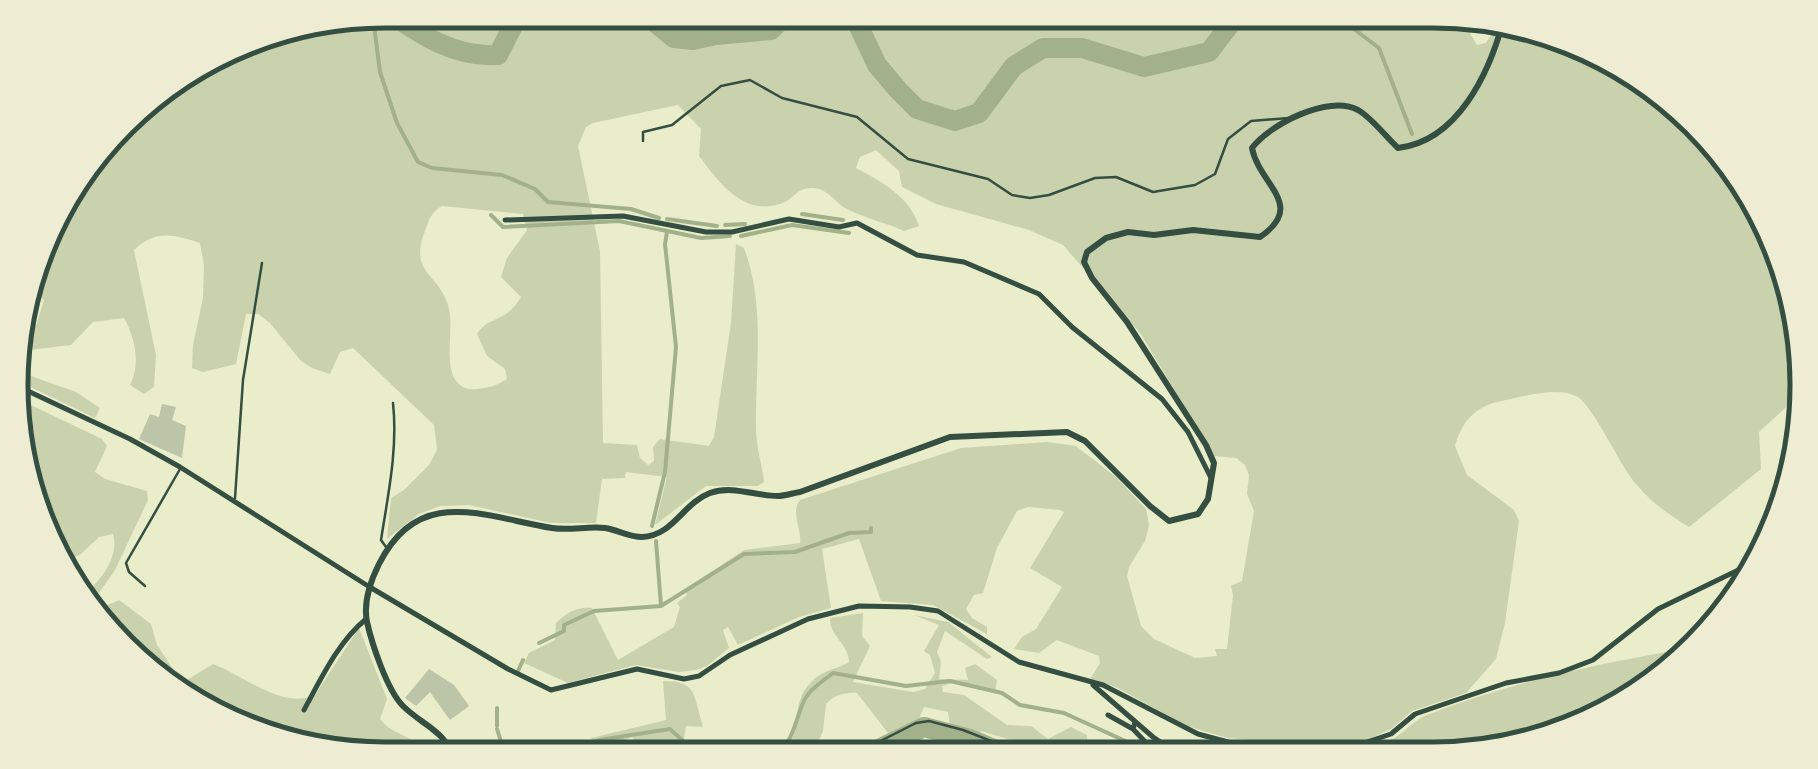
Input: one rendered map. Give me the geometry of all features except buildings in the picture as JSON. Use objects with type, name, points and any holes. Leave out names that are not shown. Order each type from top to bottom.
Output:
[{"type":"street","points":[[446,742],[394,694],[366,619],[368,586],[387,548],[414,523],[440,511],[467,510],[564,530],[605,528],[636,537],[656,535],[700,498],[713,492],[731,489],[778,496],[800,492],[961,436],[1067,432],[1085,441],[1169,521],[1198,514],[1208,499],[1214,463],[1197,429],[1127,322],[1092,278],[1084,262],[1087,252],[1106,238],[1128,232],[1154,235],[1194,230],[1260,237],[1276,227],[1281,214],[1280,197],[1255,163],[1252,148],[1260,137],[1295,117],[1332,106],[1360,111],[1398,148],[1416,146],[1437,134],[1476,91],[1500,34]]},
{"type":"street","points":[[505,220],[623,216],[706,232],[732,232],[789,219],[838,227],[857,223],[917,255],[964,262],[1039,294],[1072,327],[1162,399],[1188,432],[1211,478]]},
{"type":"street","points":[[28,391],[180,467],[368,586],[551,690],[636,669],[684,678],[699,676],[730,656],[808,619],[877,605],[938,611],[1019,662],[1103,685],[1198,734],[1230,742]]},
{"type":"street","points":[[1367,742],[1391,734],[1415,714],[1593,660],[1658,609],[1739,569]]},
{"type":"street","points":[[304,710],[330,664],[366,619]]},
{"type":"street","points":[[1090,682],[1147,742]]},
{"type":"street","points":[[1108,715],[1160,742]]},
{"type":"lane","points":[[643,142],[642,132],[672,125],[720,86],[750,80],[782,98],[857,118],[908,159],[988,179],[1012,195],[1030,198],[1048,196],[1095,178],[1116,177],[1153,192],[1195,185],[1215,174],[1228,139],[1251,121],[1295,117]]},
{"type":"lane","points":[[235,500],[243,380],[262,263]]},
{"type":"lane","points":[[387,548],[380,540],[396,428],[393,403]]},
{"type":"lane","points":[[145,586],[129,572],[126,563],[180,467]]},
{"type":"path","points":[[879,742],[916,723],[929,721],[994,742]]},
{"type":"green space","points":[[361,28],[1457,28],[1468,29],[1477,45],[1486,43],[1493,33],[1503,34],[1548,46],[1591,64],[1651,101],[1702,149],[1743,206],[1772,270],[1784,315],[1790,404],[1759,432],[1761,469],[1689,527],[1636,484],[1590,410],[1576,396],[1539,393],[1492,403],[1477,411],[1466,422],[1455,446],[1467,475],[1514,510],[1519,521],[1496,659],[1466,693],[1412,711],[1391,729],[1367,740],[1270,742],[1227,738],[1187,726],[1116,687],[1090,679],[1100,663],[1099,656],[1057,640],[1039,653],[1014,649],[1022,637],[1036,629],[1062,587],[1030,568],[1064,512],[1060,510],[1028,507],[1017,511],[997,548],[983,593],[974,595],[966,609],[987,627],[987,634],[933,605],[881,601],[859,539],[822,549],[831,608],[799,617],[738,645],[728,627],[723,630],[729,648],[707,666],[679,672],[636,665],[568,683],[524,663],[529,653],[555,640],[556,623],[581,608],[592,608],[618,660],[674,627],[680,607],[677,603],[687,595],[684,590],[744,550],[800,543],[796,510],[800,500],[961,448],[1047,442],[1076,446],[1117,478],[1146,509],[1149,525],[1145,541],[1127,576],[1141,626],[1154,639],[1195,658],[1217,656],[1215,649],[1227,649],[1231,586],[1242,581],[1254,511],[1247,494],[1249,475],[1245,465],[1236,458],[1214,456],[1140,333],[1063,245],[1029,230],[936,204],[902,187],[899,171],[876,150],[860,157],[856,168],[902,198],[919,226],[904,231],[852,211],[813,188],[780,204],[766,206],[743,201],[723,185],[699,156],[701,129],[678,105],[586,127],[578,146],[600,251],[603,443],[637,445],[640,458],[648,465],[654,461],[653,447],[660,439],[709,446],[714,437],[731,323],[736,244],[744,248],[755,292],[756,435],[764,482],[758,486],[706,486],[655,525],[667,477],[626,472],[625,478],[602,479],[596,523],[551,523],[469,505],[440,506],[419,514],[387,539],[391,498],[429,465],[437,450],[434,425],[353,348],[340,352],[330,374],[312,368],[258,314],[246,314],[236,364],[203,372],[192,368],[203,298],[200,243],[158,236],[134,250],[156,355],[154,387],[144,394],[130,385],[135,351],[124,318],[93,322],[71,345],[29,350],[44,300],[39,296],[46,270],[75,206],[101,167],[132,132],[167,101],[206,75],[270,46],[315,34]],"holes":[[[442,206],[523,214],[527,230],[507,258],[501,277],[521,297],[509,312],[477,334],[487,356],[505,369],[507,379],[485,388],[465,388],[452,374],[446,301],[420,258],[425,231]]]},
{"type":"green space","points":[[28,375],[76,392],[100,408],[95,418],[28,386]]},
{"type":"green space","points":[[28,404],[102,439],[107,446],[95,472],[105,479],[147,491],[148,500],[115,570],[97,596],[91,588],[111,561],[113,534],[99,537],[72,558],[46,499],[34,454]]},
{"type":"green space","points":[[119,600],[151,624],[157,645],[177,675],[132,637],[105,606]]},
{"type":"green space","points":[[863,613],[862,636],[870,646],[853,682],[913,692],[925,689],[935,673],[930,655],[924,651],[939,625],[914,615],[948,622],[992,657],[987,659],[945,631],[937,652],[941,662],[939,679],[968,680],[965,668],[975,664],[997,680],[995,691],[956,682],[942,686],[943,692],[964,695],[1007,725],[1031,726],[1048,739],[1071,727],[1087,735],[1087,742],[1017,742],[981,731],[977,740],[951,733],[948,712],[924,707],[918,721],[888,733],[857,693],[853,693],[836,696],[826,704],[818,742],[790,742],[800,702],[812,681],[849,662],[830,618]]},
{"type":"green space","points":[[359,628],[387,699],[380,719],[417,742],[361,741],[292,729],[227,705],[183,679],[213,664],[276,695],[315,695]]},
{"type":"green space","points":[[1671,651],[1612,694],[1548,723],[1503,735],[1457,741],[1385,742],[1427,715],[1580,669]]},
{"type":"green space","points":[[663,681],[682,683],[695,697],[703,727],[686,726],[683,742],[637,742],[632,737],[621,742],[593,742],[591,738],[666,720]]},
{"type":"waterway","points":[[374,28],[380,72],[397,123],[418,162],[432,168],[502,175],[535,189],[548,202],[631,209],[659,218]]},
{"type":"waterway","points":[[413,28],[452,48],[482,55],[498,55],[512,28]]},
{"type":"waterway","points":[[662,28],[674,38],[693,40],[773,28]]},
{"type":"waterway","points":[[860,28],[877,65],[917,109],[955,121],[979,113],[1014,66],[1043,48],[1082,48],[1144,67],[1209,52],[1227,28]]},
{"type":"waterway","points":[[1353,28],[1379,48],[1412,134]]},
{"type":"waterway","points":[[802,214],[843,220]]},
{"type":"waterway","points":[[491,215],[503,227],[619,221],[701,238],[730,236]]},
{"type":"waterway","points":[[667,219],[717,226]]},
{"type":"waterway","points":[[725,225],[745,224]]},
{"type":"waterway","points":[[741,236],[792,225],[849,233]]},
{"type":"waterway","points":[[652,526],[665,472],[676,347],[667,232]]},
{"type":"waterway","points":[[539,643],[594,611],[661,606],[744,554],[795,552],[849,533],[871,532],[871,528]]},
{"type":"waterway","points":[[656,541],[661,606]]},
{"type":"waterway","points":[[518,671],[523,660]]},
{"type":"waterway","points":[[788,742],[808,694],[833,673],[906,686],[950,681],[1002,693],[1020,705],[1064,713],[1127,742]]},
{"type":"waterway","points":[[497,708],[497,726]]},
{"type":"waterway","points":[[893,742],[924,727],[977,742]]},
{"type":"waterway","points":[[497,729],[501,742]]},
{"type":"waterway","points":[[594,742],[670,729],[684,742]]}]
